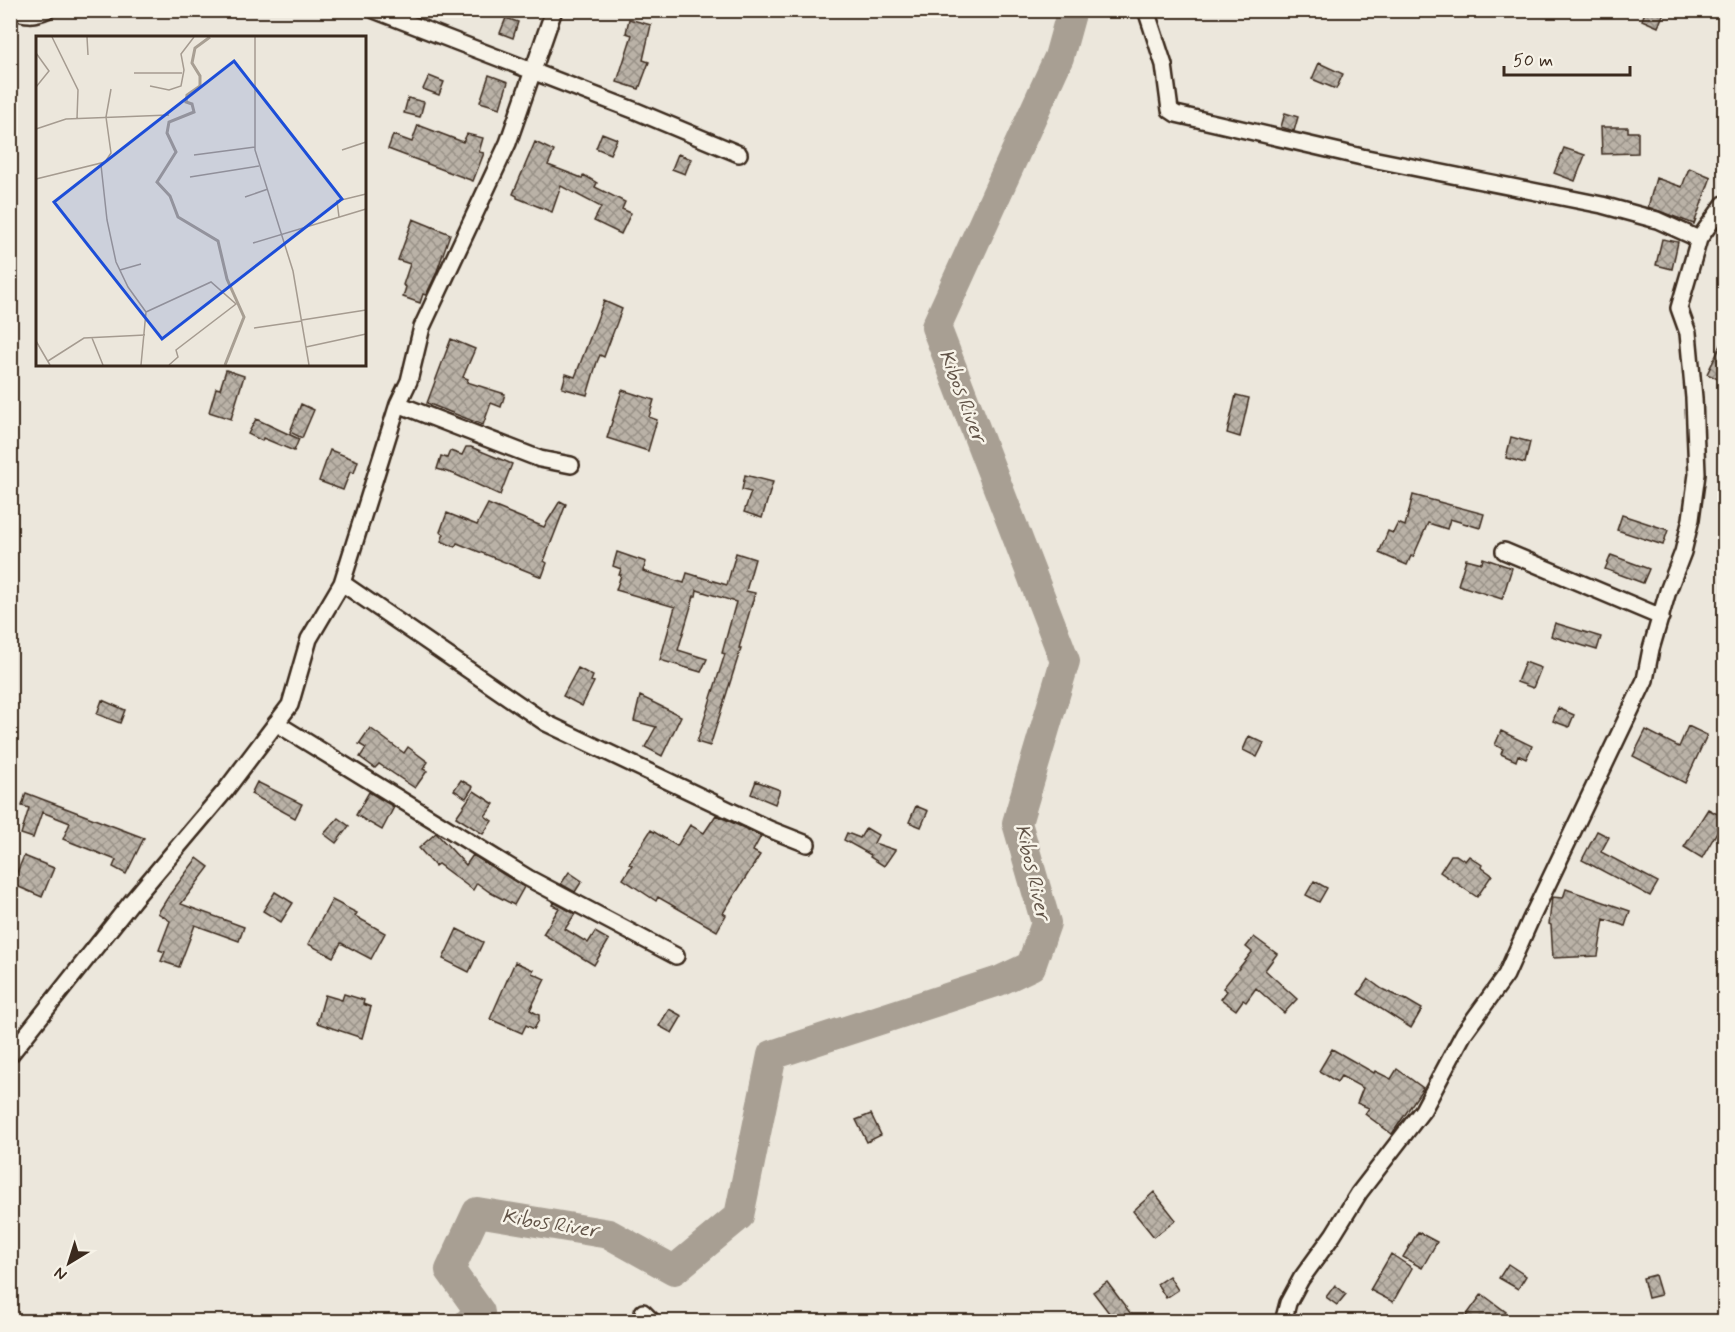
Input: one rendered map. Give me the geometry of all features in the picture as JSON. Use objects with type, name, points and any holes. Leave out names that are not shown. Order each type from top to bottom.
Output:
[{"type":"street","points":[[13,10],[24,15],[38,15],[47,10]]},
{"type":"street","points":[[374,10],[636,111],[739,154]]},
{"type":"street","points":[[10,1055],[133,900],[225,791],[290,705],[309,639],[342,583],[398,404],[409,381],[422,327],[508,143],[554,10]]},
{"type":"street","points":[[1146,10],[1164,65],[1170,110],[1176,114],[1362,157],[1602,206],[1657,220],[1699,239]]},
{"type":"street","points":[[1283,1322],[1288,1303],[1301,1279],[1333,1235],[1359,1193],[1423,1110],[1464,1033],[1506,975],[1645,680],[1661,617],[1683,552],[1691,519],[1697,474],[1694,398],[1688,333],[1679,308],[1699,239],[1725,204]]},
{"type":"street","points":[[398,404],[540,459],[571,465]]},
{"type":"street","points":[[1504,551],[1661,617]]},
{"type":"street","points":[[342,583],[546,723],[769,829],[807,844]]},
{"type":"street","points":[[276,723],[528,878],[676,956]]},
{"type":"building","points":[[1646,10],[1665,10],[1658,27],[1642,20]]},
{"type":"building","points":[[506,18],[518,22],[513,38],[500,33]]},
{"type":"building","points":[[629,19],[651,25],[643,60],[649,62],[639,89],[617,82],[632,35],[626,33]]},
{"type":"building","points":[[1319,63],[1343,74],[1336,89],[1312,79]]},
{"type":"building","points":[[489,75],[508,82],[500,108],[480,102]]},
{"type":"building","points":[[429,76],[444,82],[439,95],[423,89]]},
{"type":"building","points":[[408,98],[424,102],[420,117],[404,113]]},
{"type":"building","points":[[1285,113],[1298,117],[1294,131],[1281,127]]},
{"type":"building","points":[[418,125],[463,142],[467,134],[483,138],[479,152],[484,153],[473,181],[388,149],[393,135],[412,142]]},
{"type":"building","points":[[1601,127],[1628,127],[1628,132],[1638,132],[1638,153],[1602,154]]},
{"type":"building","points":[[602,133],[617,139],[610,154],[596,148]]},
{"type":"building","points":[[535,142],[554,151],[548,165],[582,178],[584,175],[597,183],[595,187],[625,202],[622,209],[631,213],[621,234],[594,221],[601,207],[561,186],[552,212],[517,198],[513,194]]},
{"type":"building","points":[[1564,148],[1585,155],[1575,181],[1554,173]]},
{"type":"building","points":[[678,154],[691,159],[685,174],[672,169]]},
{"type":"building","points":[[1689,168],[1711,177],[1694,224],[1648,207],[1656,178],[1682,187]]},
{"type":"building","points":[[413,219],[450,234],[436,274],[420,303],[403,297],[406,287],[403,285],[410,264],[398,260]]},
{"type":"building","points":[[1662,239],[1678,242],[1672,269],[1656,265]]},
{"type":"building","points":[[604,301],[622,309],[604,357],[600,355],[597,362],[587,395],[562,388],[566,374],[575,377]]},
{"type":"building","points":[[1725,337],[1725,371],[1720,380],[1707,374]]},
{"type":"building","points":[[451,339],[475,349],[463,377],[468,379],[467,382],[505,394],[501,407],[491,403],[483,425],[427,403]]},
{"type":"building","points":[[226,370],[244,376],[231,419],[209,412],[216,388],[220,389]]},
{"type":"building","points":[[622,390],[654,400],[649,417],[657,420],[648,451],[607,438]]},
{"type":"building","points":[[1236,395],[1249,398],[1240,437],[1227,433]]},
{"type":"building","points":[[301,404],[314,410],[302,438],[290,432]]},
{"type":"building","points":[[256,419],[299,439],[294,451],[248,434]]},
{"type":"building","points":[[1511,437],[1530,442],[1525,463],[1506,458]]},
{"type":"building","points":[[466,447],[512,464],[500,495],[454,474],[437,469],[441,456],[447,458],[450,451],[462,455]]},
{"type":"building","points":[[330,450],[358,461],[354,473],[350,472],[343,490],[319,481]]},
{"type":"building","points":[[745,475],[773,482],[762,518],[744,512],[751,492],[742,490]]},
{"type":"building","points":[[1413,495],[1484,514],[1480,528],[1450,519],[1447,529],[1428,523],[1407,565],[1379,553],[1388,531],[1393,533],[1398,523],[1405,526]]},
{"type":"building","points":[[560,501],[566,504],[544,561],[547,563],[542,577],[457,543],[455,547],[441,541],[444,534],[440,532],[447,513],[477,525],[488,504],[544,527]]},
{"type":"building","points":[[1622,515],[1668,530],[1663,545],[1617,530]]},
{"type":"building","points":[[617,552],[646,562],[643,571],[684,583],[687,573],[727,585],[736,553],[755,559],[746,591],[755,593],[739,648],[741,648],[710,746],[697,742],[725,654],[722,653],[736,602],[697,590],[694,596],[678,650],[707,659],[701,672],[660,660],[675,607],[616,590],[621,575],[619,575],[621,569],[613,566]]},
{"type":"building","points":[[1611,555],[1649,569],[1643,583],[1605,569]]},
{"type":"building","points":[[1483,558],[1512,568],[1502,599],[1458,585],[1466,559],[1482,563]]},
{"type":"building","points":[[1555,623],[1601,637],[1597,650],[1551,636]]},
{"type":"building","points":[[1525,662],[1541,668],[1533,688],[1517,682]]},
{"type":"building","points":[[578,668],[593,676],[591,681],[594,682],[582,706],[563,696]]},
{"type":"building","points":[[640,696],[681,716],[662,756],[645,747],[656,727],[634,721]]},
{"type":"building","points":[[102,700],[125,710],[120,723],[97,714]]},
{"type":"building","points":[[1558,708],[1574,715],[1569,727],[1553,721]]},
{"type":"building","points":[[1688,726],[1707,735],[1685,783],[1633,756],[1646,730],[1679,747]]},
{"type":"building","points":[[370,728],[404,753],[408,747],[428,762],[423,769],[427,771],[415,788],[379,764],[375,768],[360,757],[366,748],[359,744]]},
{"type":"building","points":[[1501,731],[1532,746],[1526,759],[1518,755],[1516,761],[1501,754],[1503,749],[1495,745]]},
{"type":"building","points":[[1249,736],[1264,743],[1257,757],[1243,750]]},
{"type":"building","points":[[461,780],[473,787],[466,798],[454,790]]},
{"type":"building","points":[[756,781],[780,790],[775,804],[751,794]]},
{"type":"building","points":[[257,782],[302,804],[295,818],[251,794]]},
{"type":"building","points":[[474,791],[494,804],[485,816],[492,821],[483,834],[456,817]]},
{"type":"building","points":[[369,792],[394,807],[382,830],[356,815]]},
{"type":"building","points":[[26,793],[144,838],[126,874],[113,867],[116,860],[63,839],[70,823],[42,812],[33,838],[21,834],[29,808],[22,806]]},
{"type":"building","points":[[916,806],[928,811],[921,827],[909,822]]},
{"type":"building","points":[[1708,809],[1725,818],[1725,835],[1717,832],[1702,858],[1684,847]]},
{"type":"building","points":[[716,815],[761,836],[753,851],[760,855],[723,913],[726,915],[717,931],[658,897],[656,901],[623,879],[632,865],[629,864],[651,830],[677,846],[690,825],[704,833]]},
{"type":"building","points":[[338,818],[349,826],[336,843],[324,834]]},
{"type":"building","points":[[866,828],[878,835],[874,843],[895,850],[884,866],[870,857],[871,855],[844,840],[847,833],[860,838]]},
{"type":"building","points":[[1597,831],[1609,837],[1601,852],[1658,882],[1650,896],[1582,860]]},
{"type":"building","points":[[436,833],[466,865],[473,855],[524,887],[514,905],[477,883],[473,890],[438,864],[435,866],[419,848]]},
{"type":"building","points":[[1451,855],[1456,855],[1465,861],[1469,856],[1492,875],[1477,897],[1440,872]]},
{"type":"building","points":[[24,856],[54,868],[42,897],[12,884]]},
{"type":"building","points":[[197,858],[209,867],[181,904],[244,927],[239,941],[195,925],[179,967],[161,961],[165,952],[159,950],[170,921],[158,913]]},
{"type":"building","points":[[569,872],[582,881],[575,892],[561,884]]},
{"type":"building","points":[[1314,881],[1327,888],[1319,902],[1306,895]]},
{"type":"building","points":[[1566,889],[1630,911],[1625,926],[1604,919],[1598,956],[1553,958],[1551,925],[1549,924],[1552,897],[1563,898]]},
{"type":"building","points":[[275,892],[293,903],[281,922],[263,911]]},
{"type":"building","points":[[332,900],[357,913],[355,916],[385,933],[371,959],[341,943],[333,957],[308,944]]},
{"type":"building","points":[[554,902],[575,914],[565,929],[588,943],[595,932],[609,940],[594,965],[543,934],[559,908],[552,905]]},
{"type":"building","points":[[457,929],[483,942],[469,972],[443,959]]},
{"type":"building","points":[[1254,937],[1277,954],[1265,970],[1297,999],[1284,1013],[1256,988],[1246,1002],[1243,1000],[1236,1010],[1221,999],[1227,991],[1223,988],[1252,952],[1246,947]]},
{"type":"building","points":[[515,962],[533,970],[532,973],[545,979],[530,1010],[539,1015],[539,1020],[534,1029],[526,1025],[522,1033],[490,1019]]},
{"type":"building","points":[[1368,979],[1382,989],[1422,1009],[1411,1028],[1358,994]]},
{"type":"building","points":[[344,994],[364,1000],[363,1004],[371,1007],[362,1038],[317,1023],[325,995],[342,1000]]},
{"type":"building","points":[[669,1009],[682,1016],[672,1033],[659,1026]]},
{"type":"building","points":[[1332,1049],[1374,1073],[1375,1071],[1391,1079],[1397,1069],[1423,1088],[1392,1134],[1365,1114],[1369,1108],[1357,1103],[1363,1088],[1341,1076],[1337,1082],[1319,1071]]},
{"type":"building","points":[[871,1114],[881,1135],[867,1142],[856,1120]]},
{"type":"building","points":[[1154,1192],[1176,1220],[1154,1237],[1133,1211]]},
{"type":"building","points":[[1418,1232],[1437,1242],[1422,1268],[1403,1257]]},
{"type":"building","points":[[1391,1254],[1412,1268],[1393,1302],[1370,1290]]},
{"type":"building","points":[[1508,1264],[1526,1276],[1518,1289],[1499,1278]]},
{"type":"building","points":[[1655,1275],[1661,1295],[1648,1298],[1643,1278]]},
{"type":"building","points":[[1169,1276],[1178,1290],[1166,1298],[1157,1284]]},
{"type":"building","points":[[1107,1282],[1137,1322],[1116,1322],[1093,1292]]},
{"type":"building","points":[[1335,1285],[1346,1294],[1337,1305],[1326,1297]]},
{"type":"building","points":[[1482,1294],[1506,1312],[1498,1322],[1473,1322],[1466,1316]]},
{"type":"waterway","name":"Kibos River","points":[[469,1322],[480,1312],[450,1270],[477,1212],[609,1234],[674,1270],[739,1216],[772,1055],[999,981],[1031,966],[1046,923],[1017,823],[1065,661],[936,327],[1059,57],[1072,10]]}]
